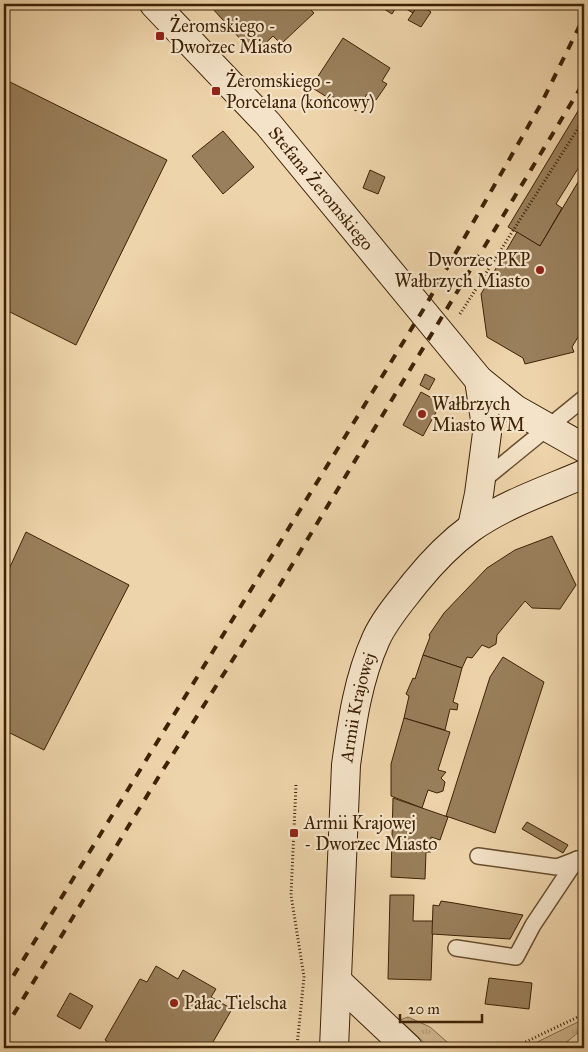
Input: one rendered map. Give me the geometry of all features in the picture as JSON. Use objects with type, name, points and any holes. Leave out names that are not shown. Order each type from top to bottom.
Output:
[{"type":"main road","name":"Stefana Żeromskiego","points":[[154,4],[268,124],[479,380],[515,409],[584,448]]},
{"type":"main road","points":[[472,527],[481,482],[487,433],[479,380]]},
{"type":"main road","name":"Armii Krajowej","points":[[334,1048],[346,765],[352,719],[363,675],[376,638],[396,607],[438,554],[472,527],[520,501],[584,474]]},
{"type":"main road","points":[[338,982],[408,1048]]},
{"type":"lane","points":[[481,482],[584,398]]},
{"type":"lane","points":[[478,856],[558,868],[581,858]]},
{"type":"lane","points":[[456,948],[516,957],[533,925],[581,858]]},
{"type":"path","points":[[458,316],[584,119]]},
{"type":"path","points":[[296,785],[292,896],[304,977],[297,1046]]},
{"type":"path","points":[[513,1048],[584,1014]]},
{"type":"green space","points":[[408,1017],[430,1027],[454,1048],[430,1048],[400,1020]]},
{"type":"green space","points":[[584,1019],[584,1028],[559,1048],[525,1048]]},
{"type":"building","points":[[217,4],[305,4],[314,13],[281,44],[273,36],[254,54],[212,8]]},
{"type":"building","points":[[376,4],[398,4],[392,14]]},
{"type":"building","points":[[398,4],[419,4],[413,13]]},
{"type":"building","points":[[419,4],[431,12],[421,27],[408,20]]},
{"type":"building","points":[[343,38],[390,68],[382,81],[387,84],[376,100],[367,94],[356,111],[332,96],[330,99],[311,87]]},
{"type":"building","points":[[4,79],[167,160],[76,345],[4,309]]},
{"type":"building","points":[[584,101],[584,159],[556,204],[562,208],[540,246],[508,227]]},
{"type":"building","points":[[223,131],[254,167],[223,194],[192,156]]},
{"type":"building","points":[[370,170],[385,177],[378,194],[363,188]]},
{"type":"building","name":"Dworzec PKP Wałbrzych Miasto","points":[[584,172],[584,327],[572,347],[574,352],[525,364],[523,358],[487,337],[481,294],[517,232],[540,246]]},
{"type":"building","points":[[425,374],[435,379],[429,390],[420,385]]},
{"type":"building","name":"Wałbrzych Miasto WM","points":[[421,392],[441,403],[423,436],[403,425]]},
{"type":"building","points":[[26,532],[129,585],[44,750],[4,730],[4,580]]},
{"type":"building","points":[[552,536],[576,585],[560,609],[532,608],[525,601],[497,635],[496,644],[489,648],[482,645],[472,658],[467,657],[462,668],[423,655],[430,637],[429,635],[444,613],[487,568],[515,550]]},
{"type":"building","points":[[423,655],[462,668],[453,702],[458,704],[457,710],[450,709],[445,730],[404,718],[409,696],[406,694],[413,678],[415,679]]},
{"type":"building","points":[[503,657],[544,682],[495,833],[446,816],[490,677]]},
{"type":"building","points":[[404,718],[450,732],[438,770],[446,772],[441,778],[445,782],[443,791],[437,793],[428,790],[422,808],[391,796],[391,764]]},
{"type":"building","points":[[393,798],[448,817],[440,840],[431,837],[431,852],[426,852],[425,879],[391,877]]},
{"type":"building","points":[[527,822],[568,845],[563,853],[522,829]]},
{"type":"building","points":[[390,895],[414,895],[413,921],[433,921],[431,980],[388,979]]},
{"type":"building","points":[[441,901],[523,915],[510,939],[432,934],[433,905],[439,906]]},
{"type":"building","name":"Pałac Tielscha","points":[[156,966],[178,979],[183,970],[216,989],[211,997],[232,1009],[213,1042],[219,1046],[218,1048],[108,1048],[111,1044],[105,1040],[140,979],[147,982]]},
{"type":"building","points":[[489,978],[532,983],[529,1009],[485,1004]]},
{"type":"building","points":[[70,993],[93,1006],[80,1029],[57,1016]]},
{"type":"railway","points":[[4,991],[423,310],[541,104],[584,17]]},
{"type":"railway","points":[[4,1030],[161,773],[275,593],[584,82]]},
{"type":"place","name":"Żeromskiego - Dworzec Miasto","points":[[160,36]]},
{"type":"place","name":"Żeromskiego - Porcelana (końcowy)","points":[[216,91]]},
{"type":"place","name":"Dworzec PKP Wałbrzych Miasto","points":[[540,270]]},
{"type":"place","name":"Wałbrzych Miasto WM","points":[[422,414]]},
{"type":"place","name":"Armii Krajowej - Dworzec Miasto","points":[[294,833]]},
{"type":"place","name":"Pałac Tielscha","points":[[174,1003]]}]
